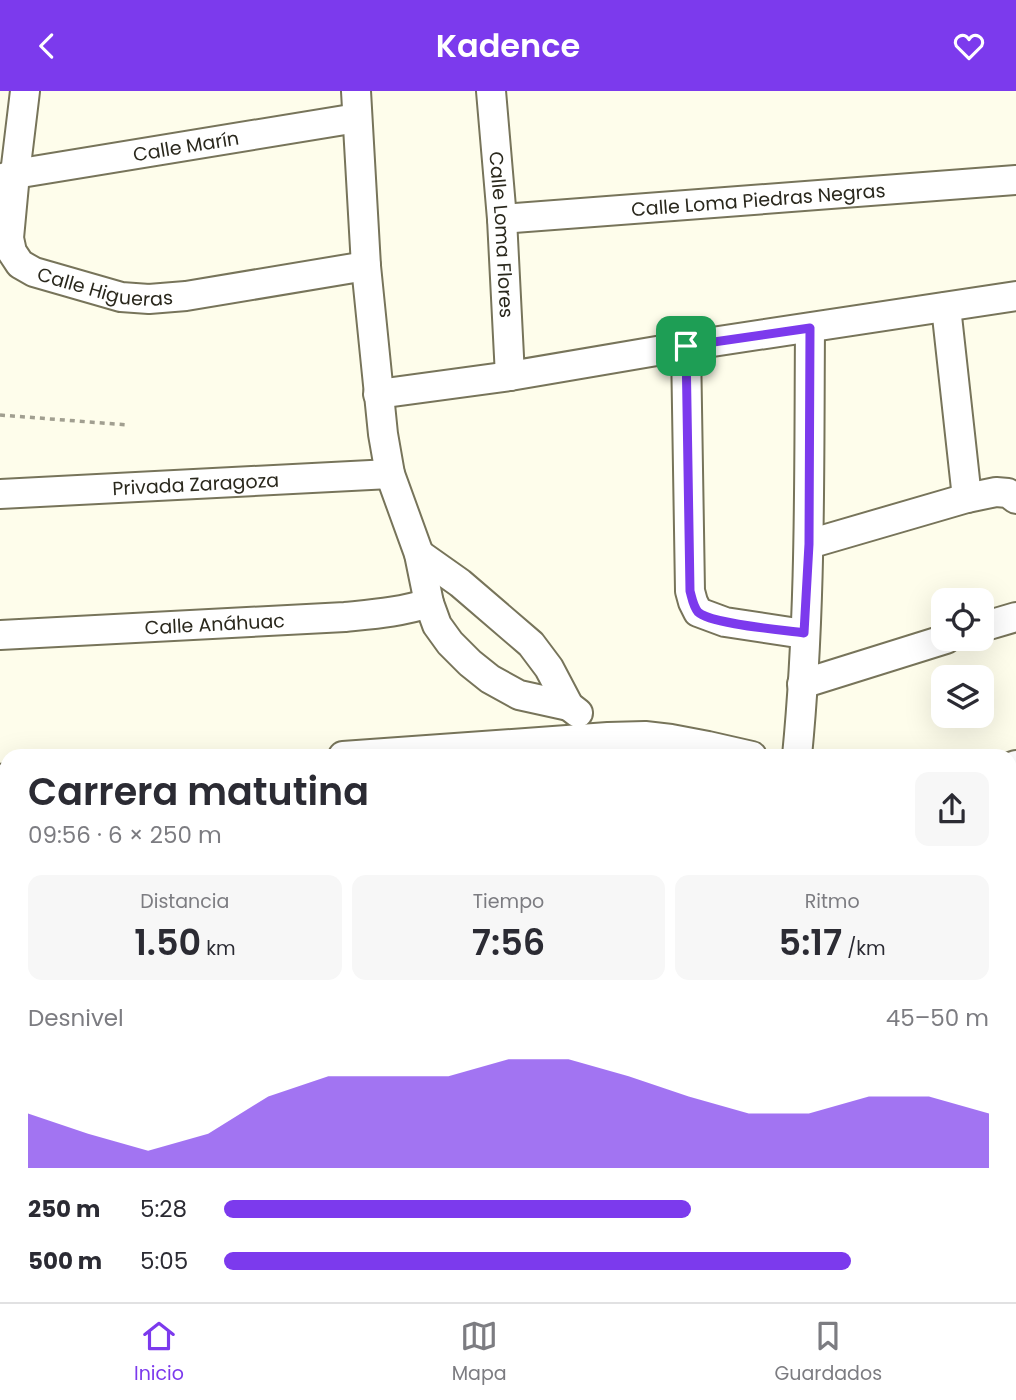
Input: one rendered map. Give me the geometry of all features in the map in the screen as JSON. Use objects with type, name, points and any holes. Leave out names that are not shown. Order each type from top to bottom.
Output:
[{"type":"street","name":"Calle Higueras","points":[[25,91],[7,177],[9,238],[12,252],[20,264],[34,272],[121,297],[149,299],[186,296],[366,266]]},
{"type":"street","name":"Calle Loma Flores","points":[[491,91],[502,219],[510,376]]},
{"type":"street","name":"Calle Marín","points":[[7,177],[357,104]]},
{"type":"street","points":[[357,104],[366,266],[378,394],[390,474],[419,554],[429,603],[438,625],[450,643],[490,679],[519,695],[569,706]]},
{"type":"street","name":"Calle Loma Piedras Negras","points":[[502,219],[1016,180]]},
{"type":"street","points":[[378,394],[510,376],[686,346],[1016,296]]},
{"type":"street","points":[[946,307],[967,498]]},
{"type":"street","points":[[797,749],[809,544],[810,328]]},
{"type":"street","points":[[686,346],[690,591],[693,602],[698,612],[725,622],[804,633]]},
{"type":"street","name":"Privada Zaragoza","points":[[0,494],[390,474]]},
{"type":"street","points":[[809,544],[967,498],[996,492],[1008,493],[1016,499]]},
{"type":"street","points":[[419,554],[460,583],[531,644],[549,668],[569,706],[608,737]]},
{"type":"street","name":"Calle Anáhuac","points":[[0,635],[345,617],[391,613],[429,603]]},
{"type":"street","points":[[994,623],[1016,617]]},
{"type":"street","points":[[802,684],[931,644]]},
{"type":"street","points":[[441,749],[645,736],[698,749]]},
{"type":"path","points":[[0,415],[128,425]]},
{"type":"route","points":[[810,328],[809,544],[804,633],[725,622],[698,612],[693,602],[690,591],[686,346],[810,328]]}]
